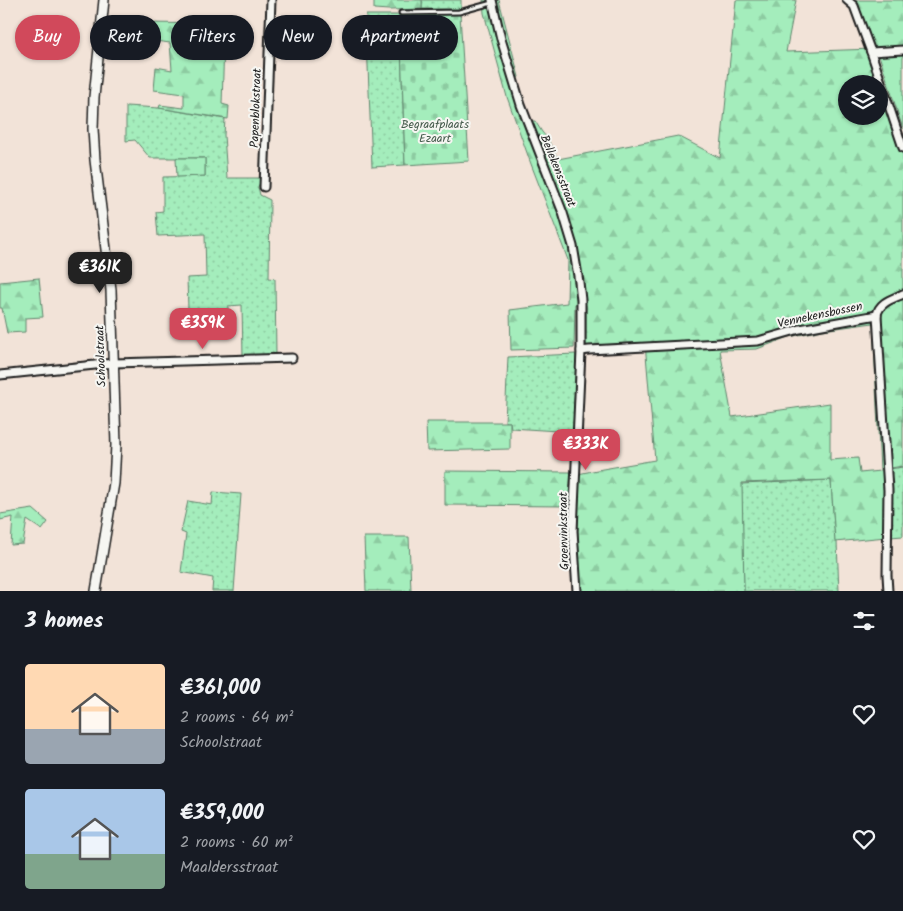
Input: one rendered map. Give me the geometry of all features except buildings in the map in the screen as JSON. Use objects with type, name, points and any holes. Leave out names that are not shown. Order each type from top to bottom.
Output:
[{"type":"street","name":"Schoolstraat","points":[[96,591],[112,498],[116,445],[111,290],[93,129],[94,97],[104,0]]},
{"type":"street","name":"Papenblokstraat","points":[[264,187],[271,0]]},
{"type":"street","points":[[849,1],[854,6],[871,52],[903,148]]},
{"type":"street","name":"Bellekensstraat","points":[[492,2],[521,105],[563,213],[573,246],[581,300],[581,351]]},
{"type":"street","points":[[871,52],[903,50]]},
{"type":"street","points":[[877,315],[879,309],[887,301],[903,294]]},
{"type":"street","name":"Vennekensbossen","points":[[581,351],[758,341],[800,328],[877,315],[888,490],[888,591]]},
{"type":"street","name":"Groenvinkstraat","points":[[577,591],[573,531],[581,351]]},
{"type":"street","points":[[0,374],[114,363],[292,358]]},
{"type":"lane","name":"Bellekensstraat","points":[[400,13],[459,12],[492,2]]},
{"type":"green space","points":[[374,0],[422,0],[422,9],[374,9]]},
{"type":"green space","points":[[422,0],[461,0],[461,9],[422,9]]},
{"type":"green space","points":[[483,0],[499,0],[519,77],[516,79],[531,121],[535,121],[558,159],[678,136],[720,158],[736,0],[796,0],[786,52],[874,49],[856,0],[903,0],[903,49],[868,53],[876,75],[838,75],[838,125],[888,125],[888,110],[903,153],[903,466],[885,469],[886,537],[835,542],[831,480],[742,483],[744,591],[581,591],[578,545],[578,474],[655,460],[645,343],[586,347],[586,305],[575,304],[574,348],[511,350],[510,310],[567,303],[568,260],[507,97],[484,13]],"holes":[[[873,323],[880,471],[860,473],[858,458],[830,460],[830,403],[732,417],[720,350],[757,349],[789,337]]]},
{"type":"green space","name":"Begraafplaats Ezaart","points":[[460,14],[469,161],[405,165],[402,60],[458,60],[458,15],[400,15]]},
{"type":"green space","points":[[161,23],[171,23],[171,56],[170,43],[161,42]]},
{"type":"green space","points":[[903,54],[903,129],[888,83],[888,75],[885,75],[879,55]]},
{"type":"green space","points":[[171,60],[223,60],[222,104],[229,106],[228,119],[159,108],[160,105],[184,108],[184,94],[154,90],[156,67],[172,70]]},
{"type":"green space","points":[[368,60],[402,60],[405,165],[372,167]]},
{"type":"green space","points":[[126,106],[159,108],[225,119],[224,135],[227,178],[262,178],[258,187],[260,195],[270,200],[269,278],[275,279],[276,356],[243,357],[242,305],[228,306],[228,312],[188,309],[187,278],[206,277],[205,234],[158,236],[156,212],[163,211],[163,177],[205,176],[205,158],[150,158],[135,140],[126,141]]},
{"type":"green space","points":[[176,158],[205,158],[205,176],[177,177]]},
{"type":"green space","points":[[39,278],[43,317],[25,318],[25,332],[7,333],[2,308],[0,308],[0,282]]},
{"type":"green space","points":[[576,354],[573,432],[511,428],[510,422],[505,422],[508,357]]},
{"type":"green space","points":[[426,422],[510,422],[510,449],[427,451]]},
{"type":"green space","points":[[903,467],[903,536],[890,537],[889,469]]},
{"type":"green space","points":[[445,471],[571,472],[568,506],[445,505]]},
{"type":"green space","points":[[831,480],[835,541],[837,542],[839,591],[744,591],[741,484]]},
{"type":"green space","points":[[213,492],[241,494],[234,591],[212,591],[213,578],[181,572],[186,534],[181,532],[188,501],[212,505]]},
{"type":"green space","points":[[33,509],[48,522],[42,530],[27,520],[23,544],[11,545],[13,517],[0,520],[0,514]]},
{"type":"green space","points":[[364,537],[409,537],[411,591],[366,591]]}]
